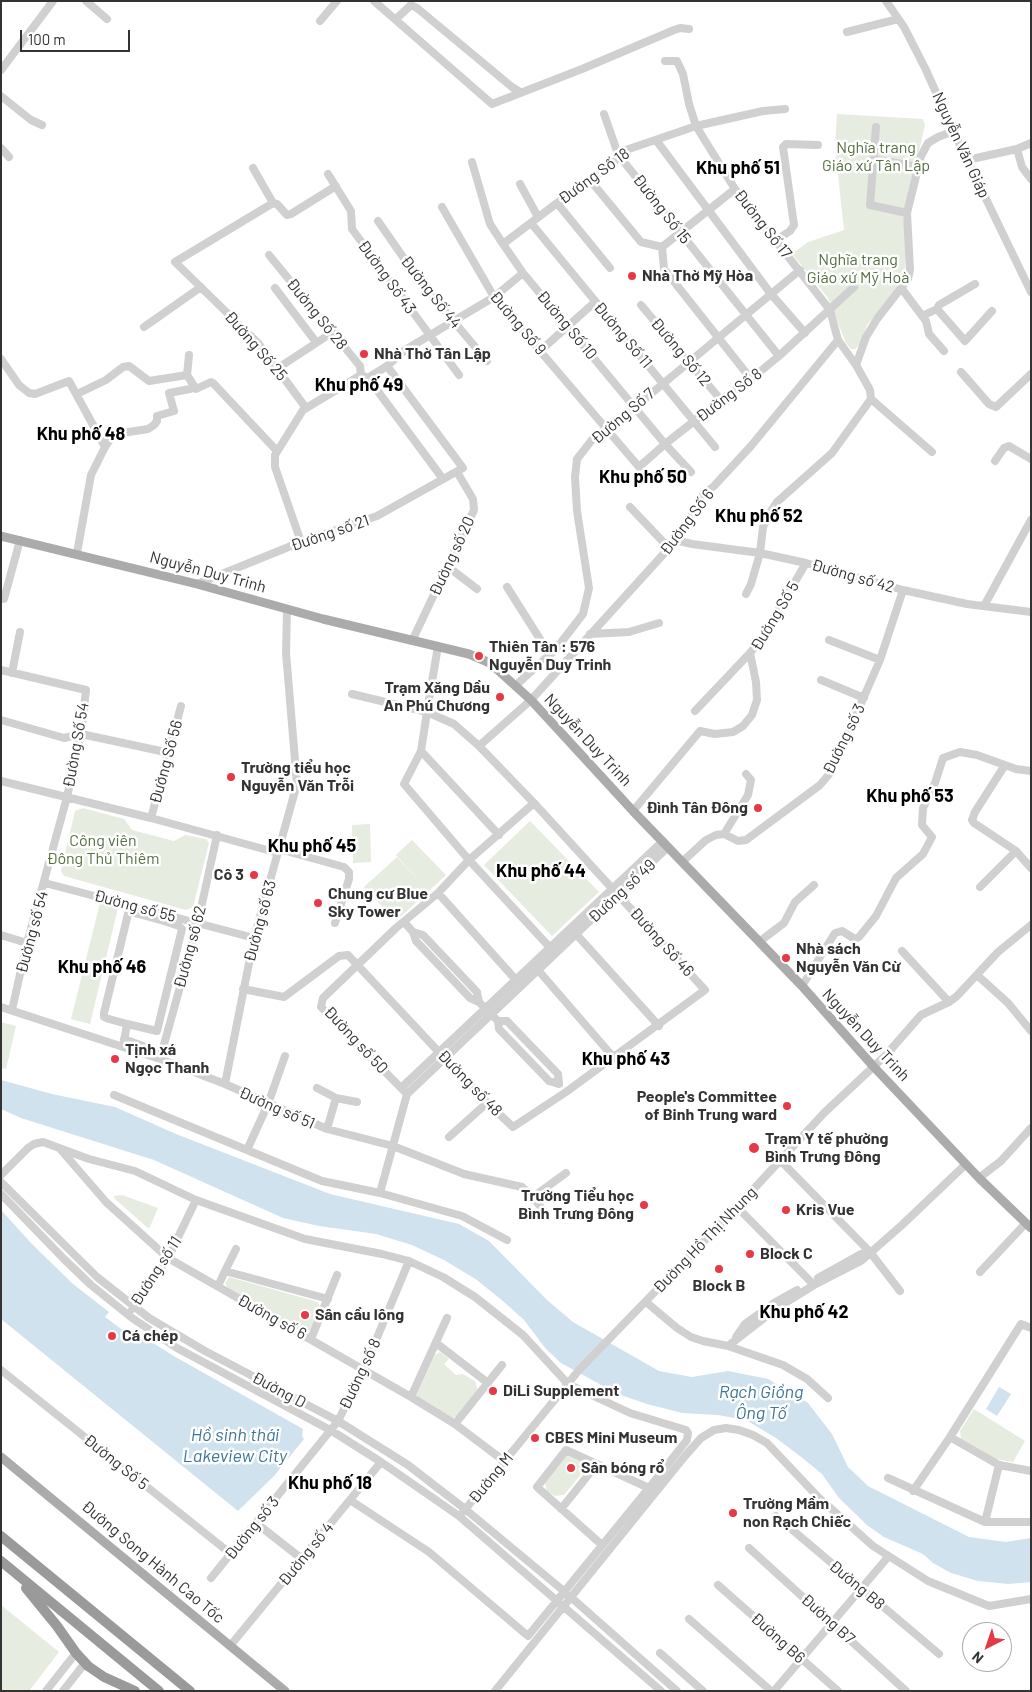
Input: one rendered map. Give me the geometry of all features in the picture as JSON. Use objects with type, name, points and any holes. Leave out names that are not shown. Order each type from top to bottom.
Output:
[{"type":"highway","points":[[1,1536],[190,1691]]},
{"type":"highway","points":[[1,1562],[41,1606],[85,1663],[104,1677],[135,1691]]},
{"type":"highway","points":[[1,1562],[159,1691]]},
{"type":"main road","name":"Nguyễn Duy Trinh","points":[[1,536],[77,553],[197,584],[287,610],[469,654],[490,663],[531,700],[633,811],[802,986],[873,1066],[979,1178],[1028,1226]]},
{"type":"main road","name":"Đường Song Hành Cao Tốc","points":[[1,1457],[285,1691]]},
{"type":"street","points":[[1,70],[53,1]]},
{"type":"street","points":[[86,1],[107,19]]},
{"type":"street","points":[[320,21],[338,1]]},
{"type":"street","points":[[374,1],[492,104],[674,30],[689,28]]},
{"type":"street","name":"Nguyễn Văn Giáp","points":[[886,1],[925,68],[1031,292]]},
{"type":"street","points":[[396,19],[411,5],[417,8],[520,92]]},
{"type":"street","points":[[847,32],[898,19]]},
{"type":"street","name":"Đường Số 17","points":[[666,62],[677,61],[683,74],[696,126],[735,189],[830,310]]},
{"type":"street","points":[[1,96],[31,120],[42,125]]},
{"type":"street","name":"Đường Số 18","points":[[503,244],[590,180],[619,155],[696,126],[764,111],[785,109]]},
{"type":"street","name":"Đường Số 15","points":[[604,114],[619,155],[779,356]]},
{"type":"street","points":[[876,127],[870,205],[907,213]]},
{"type":"street","points":[[856,365],[866,337],[877,319],[908,280],[910,270],[907,213],[921,156],[928,143],[954,131]]},
{"type":"street","points":[[656,140],[707,211],[771,294],[805,333]]},
{"type":"street","points":[[967,160],[1017,149],[1031,143]]},
{"type":"street","points":[[775,241],[790,231],[794,225],[783,147],[786,144],[818,145]]},
{"type":"street","points":[[1,148],[9,157]]},
{"type":"street","points":[[1017,149],[1022,167],[1031,179]]},
{"type":"street","points":[[873,159],[919,167]]},
{"type":"street","name":"Đường Số 10","points":[[472,162],[490,224],[523,273],[665,444],[691,472]]},
{"type":"street","points":[[253,168],[273,203],[277,204],[284,213],[289,215],[336,186]]},
{"type":"street","name":"Đường Số 43","points":[[328,174],[351,211],[352,229],[459,375]]},
{"type":"street","points":[[590,180],[641,242],[662,247]]},
{"type":"street","points":[[520,184],[538,217]]},
{"type":"street","points":[[662,247],[735,189]]},
{"type":"street","name":"Đường Số 25","points":[[273,203],[175,262],[258,343],[306,408]]},
{"type":"street","points":[[557,203],[610,268]]},
{"type":"street","name":"Đường Số 9","points":[[442,207],[494,297],[607,429]]},
{"type":"street","name":"Đường Số 44","points":[[378,221],[419,280],[488,360]]},
{"type":"street","name":"Đường Số 11","points":[[531,223],[715,447]]},
{"type":"street","points":[[662,247],[664,269],[751,379]]},
{"type":"street","name":"Đường Số 28","points":[[269,255],[360,366],[365,376],[444,479]]},
{"type":"street","name":"Đường Số 7","points":[[515,686],[550,654],[583,614],[589,588],[577,511],[575,477],[577,459],[595,436],[635,407],[800,270]]},
{"type":"street","points":[[301,542],[275,467],[275,454],[303,410],[387,366],[405,350],[494,297],[523,273]]},
{"type":"street","points":[[922,316],[937,309],[939,305],[975,284]]},
{"type":"street","points":[[144,327],[201,287]]},
{"type":"street","name":"Đường Số 8","points":[[607,429],[639,467],[665,444],[779,356],[854,287]]},
{"type":"street","points":[[274,288],[316,342]]},
{"type":"street","points":[[902,289],[926,321],[929,334],[944,351]]},
{"type":"street","points":[[540,351],[595,302]]},
{"type":"street","name":"Đường Số 12","points":[[641,305],[721,400]]},
{"type":"street","points":[[937,309],[965,341],[992,311]]},
{"type":"street","points":[[830,310],[838,340],[856,365],[870,390],[872,398],[932,452]]},
{"type":"street","points":[[278,368],[333,332]]},
{"type":"street","name":"Đường Số 6","points":[[479,746],[531,700],[669,548],[703,495],[714,486],[751,446],[838,340]]},
{"type":"street","points":[[189,355],[187,375],[196,388],[202,388],[211,382],[214,383],[277,451]]},
{"type":"street","points":[[1,359],[19,385],[29,394],[35,394],[69,381],[105,447]]},
{"type":"street","points":[[76,394],[106,380],[122,367],[129,366],[150,381],[187,375]]},
{"type":"street","name":"Đường số 20","points":[[387,366],[463,468],[457,472],[473,499],[474,510],[412,641]]},
{"type":"street","points":[[961,372],[989,404],[996,407],[1031,374]]},
{"type":"street","points":[[77,553],[91,475],[111,438],[116,434],[148,429],[157,421],[157,416],[174,411],[169,393],[190,389]]},
{"type":"street","points":[[746,594],[751,584],[760,553],[763,528],[773,508],[777,502],[832,453],[872,398]]},
{"type":"street","points":[[995,461],[1004,448],[1009,446],[1031,459]]},
{"type":"street","name":"Đường số 21","points":[[197,584],[301,542],[378,516],[457,472]]},
{"type":"street","points":[[630,507],[669,548]]},
{"type":"street","points":[[984,606],[1031,520]]},
{"type":"street","points":[[2,598],[20,540]]},
{"type":"street","name":"Đường số 42","points":[[675,540],[760,553],[806,563],[903,590],[968,604],[1031,612]]},
{"type":"street","name":"Đường Số 5","points":[[633,811],[700,731],[715,734],[732,732],[743,726],[752,715],[757,700],[756,682],[750,653],[762,638],[806,563]]},
{"type":"street","points":[[447,566],[477,589]]},
{"type":"street","points":[[507,587],[550,654]]},
{"type":"street","name":"Đường số 3","points":[[724,834],[738,842],[743,841],[820,785],[831,772],[880,660],[903,590]]},
{"type":"street","name":"Đường số 63","points":[[225,1084],[254,938],[297,784],[286,653],[287,610]]},
{"type":"street","points":[[590,634],[629,632],[659,623]]},
{"type":"street","points":[[12,673],[20,632]]},
{"type":"street","points":[[829,640],[880,660]]},
{"type":"street","points":[[438,646],[421,751],[404,784],[469,860],[553,951]]},
{"type":"street","points":[[695,711],[750,653]]},
{"type":"street","name":"Đường Số 54","points":[[1,670],[86,690],[81,734],[67,797]]},
{"type":"street","points":[[821,680],[864,698]]},
{"type":"street","name":"Đường Số 46","points":[[352,694],[427,712],[454,724],[479,746],[534,803],[705,990]]},
{"type":"street","name":"Đường Số 56","points":[[152,818],[181,706]]},
{"type":"street","points":[[1,720],[64,738],[81,734],[170,753]]},
{"type":"street","points":[[421,751],[499,835]]},
{"type":"street","points":[[802,986],[837,931],[842,931],[855,939],[859,937],[876,916],[896,878],[923,854],[932,836],[922,825],[923,808],[935,783],[943,758],[960,752],[977,755],[1016,769],[1031,771]]},
{"type":"street","points":[[1005,765],[975,812],[972,820],[1016,851],[1031,868]]},
{"type":"street","points":[[682,862],[706,840],[716,835],[724,834],[748,795],[751,780],[746,774]]},
{"type":"street","name":"Đường Số 56","points":[[1,781],[344,867],[349,872],[349,879],[335,923]]},
{"type":"street","name":"Đường số 54","points":[[12,1010],[67,797]]},
{"type":"street","points":[[357,965],[438,893],[469,860],[534,803]]},
{"type":"street","name":"Đường số 62","points":[[160,1058],[198,922],[217,836]]},
{"type":"street","name":"Đường số 49","points":[[404,1091],[488,1011],[538,970],[553,951],[576,934],[615,892],[665,844]]},
{"type":"street","points":[[980,887],[1016,851]]},
{"type":"street","name":"Đường số 55","points":[[45,882],[165,918],[198,922],[254,938]]},
{"type":"street","points":[[759,942],[784,923],[795,902],[814,884]]},
{"type":"street","points":[[488,1011],[516,980],[553,951],[615,892]]},
{"type":"street","points":[[438,893],[516,980]]},
{"type":"street","points":[[130,912],[165,918],[179,926],[182,930],[170,979],[157,1031],[104,1017],[130,912]]},
{"type":"street","points":[[404,922],[413,932],[416,941],[470,998],[479,1002],[498,1021],[499,1029],[549,1081],[559,1084],[566,1092]]},
{"type":"street","name":"Đường Hồ Thị Nhung","points":[[579,1370],[646,1302],[824,1113],[886,1055],[921,1015],[949,1002],[998,952],[1031,925]]},
{"type":"street","name":"Đường số 49","points":[[576,934],[659,1026]]},
{"type":"street","points":[[1,935],[28,943]]},
{"type":"street","points":[[902,952],[949,1002]]},
{"type":"street","name":"Đường số 48","points":[[243,989],[284,997],[339,956],[348,955],[487,1103],[513,1127],[659,1026],[705,990]]},
{"type":"street","name":"Đường số 50","points":[[357,965],[322,998],[321,1007],[404,1091]]},
{"type":"street","points":[[538,970],[614,1058]]},
{"type":"street","points":[[977,975],[1008,1003],[1031,1031]]},
{"type":"street","points":[[170,979],[181,982]]},
{"type":"street","name":"Đường số 51","points":[[1,1007],[123,1043],[225,1084],[327,1129],[393,1146],[464,1174],[522,1187],[533,1197],[546,1214]]},
{"type":"street","points":[[498,1021],[507,1021],[558,1074],[559,1084]]},
{"type":"street","points":[[128,1024],[123,1043],[148,1048]]},
{"type":"street","points":[[247,1150],[268,1104],[285,1056]]},
{"type":"street","points":[[317,1088],[336,1098],[357,1102]]},
{"type":"street","points":[[380,1193],[393,1146],[404,1091]]},
{"type":"street","points":[[114,1095],[322,1181],[380,1193],[462,1216],[507,1240]]},
{"type":"street","points":[[327,1129],[336,1098]]},
{"type":"street","points":[[449,1137],[487,1103]]},
{"type":"street","points":[[979,1178],[1002,1161],[1031,1128]]},
{"type":"street","points":[[1,1175],[34,1144],[43,1142],[89,1159],[135,1171],[196,1200],[305,1239],[409,1260],[443,1277],[475,1297],[523,1335],[568,1384],[630,1414],[686,1430],[688,1433],[687,1440],[602,1545],[568,1595]]},
{"type":"street","name":"Đường số 6","points":[[61,1149],[106,1202],[168,1258],[411,1397],[455,1424],[504,1461]]},
{"type":"street","points":[[83,1176],[83,1168],[89,1159]]},
{"type":"street","points":[[780,1160],[870,1252],[900,1291]]},
{"type":"street","points":[[728,1346],[745,1324],[861,1254],[870,1252],[902,1225],[966,1164]]},
{"type":"street","points":[[533,1197],[566,1173]]},
{"type":"street","name":"Đường D","points":[[1,1182],[97,1277],[149,1318],[205,1351],[338,1422],[408,1465],[465,1509],[568,1595],[677,1691]]},
{"type":"street","name":"Đường D","points":[[1,1194],[64,1259],[128,1314],[177,1348],[332,1431],[460,1516],[660,1691]]},
{"type":"street","name":"Đường số 11","points":[[128,1314],[135,1307],[168,1258],[196,1200]]},
{"type":"street","points":[[736,1207],[813,1283]]},
{"type":"street","points":[[980,1272],[1028,1226]]},
{"type":"street","points":[[218,1286],[236,1249]]},
{"type":"street","name":"Đường số 8","points":[[332,1431],[364,1369],[409,1260]]},
{"type":"street","points":[[225,1271],[328,1299]]},
{"type":"street","points":[[311,1339],[337,1276]]},
{"type":"street","points":[[646,1302],[691,1337],[716,1345],[728,1346],[783,1365],[807,1380],[828,1398]]},
{"type":"street","points":[[411,1397],[447,1318]]},
{"type":"street","points":[[913,1491],[950,1437],[1020,1324],[1031,1328]]},
{"type":"street","points":[[436,1343],[488,1383]]},
{"type":"street","points":[[455,1424],[502,1365]]},
{"type":"street","name":"Đường Số 5","points":[[1,1370],[231,1554]]},
{"type":"street","name":"Đường M","points":[[460,1516],[579,1370]]},
{"type":"street","points":[[495,1691],[568,1595],[701,1438],[714,1430],[726,1428],[746,1432],[768,1443],[818,1497],[873,1546],[888,1558],[928,1581],[989,1606],[1031,1600]]},
{"type":"street","name":"Đường số 3","points":[[211,1578],[332,1431]]},
{"type":"street","points":[[950,1437],[999,1465],[1031,1471]]},
{"type":"street","points":[[602,1545],[537,1487],[566,1450],[649,1488]]},
{"type":"street","name":"Đường số 4","points":[[230,1646],[381,1462]]},
{"type":"street","points":[[561,1510],[597,1464]]},
{"type":"street","points":[[985,1522],[999,1465]]},
{"type":"street","points":[[888,1478],[913,1491],[985,1522],[1031,1522]]},
{"type":"street","points":[[350,1500],[429,1552],[528,1636],[561,1604]]},
{"type":"street","name":"Đường B8","points":[[776,1516],[938,1654]]},
{"type":"street","points":[[256,1523],[302,1559]]},
{"type":"street","name":"Đường B7","points":[[749,1548],[906,1691]]},
{"type":"street","points":[[689,1619],[773,1691],[888,1558]]},
{"type":"street","name":"Đường B6","points":[[718,1585],[838,1691]]},
{"type":"street","points":[[46,1691],[76,1653]]},
{"type":"street","points":[[660,1653],[703,1691]]},
{"type":"street","points":[[63,1691],[85,1663]]},
{"type":"green space","points":[[837,114],[923,119],[925,125],[903,219],[906,257],[904,276],[899,286],[867,325],[860,344],[855,349],[851,349],[846,343],[828,298],[792,254],[808,242],[844,230],[835,146]]},
{"type":"green space","name":"Công viên Đông Thủ Thiêm","points":[[83,808],[124,819],[132,830],[174,841],[185,835],[206,839],[209,843],[193,907],[186,910],[64,876],[61,871],[75,811]]},
{"type":"green space","points":[[530,821],[599,892],[552,936],[484,865]]},
{"type":"green space","points":[[370,824],[371,862],[353,863],[352,825]]},
{"type":"green space","points":[[412,840],[446,875],[396,921],[364,887],[397,857],[425,887],[396,855]]},
{"type":"green space","points":[[101,899],[119,904],[90,1024],[71,1019]]},
{"type":"green space","points":[[1,1022],[16,1026],[6,1069],[1,1068]]},
{"type":"green space","points":[[122,1195],[158,1208],[149,1229],[114,1196]]},
{"type":"green space","points":[[229,1277],[318,1302],[320,1307],[311,1330],[303,1331],[228,1288],[225,1283]]},
{"type":"green space","points":[[440,1352],[449,1359],[444,1364],[456,1375],[463,1374],[475,1381],[478,1391],[457,1416],[453,1418],[417,1397],[435,1355]]},
{"type":"green space","points":[[974,1409],[1025,1441],[1013,1462],[996,1459],[961,1439],[960,1431]]},
{"type":"green space","points":[[564,1456],[576,1457],[580,1461],[583,1468],[582,1473],[564,1495],[555,1496],[547,1491],[545,1483]]},
{"type":"green space","points":[[1,1605],[59,1652],[29,1691],[1,1691]]},
{"type":"water","name":"Rạch Giồng Ông Tố","points":[[1,1080],[52,1094],[115,1107],[176,1134],[330,1194],[459,1224],[489,1241],[547,1300],[573,1322],[659,1371],[692,1377],[728,1371],[768,1379],[808,1403],[832,1434],[848,1467],[868,1486],[969,1537],[1006,1542],[1031,1538],[1031,1582],[1008,1584],[978,1581],[951,1573],[933,1563],[923,1554],[884,1537],[868,1526],[839,1498],[822,1474],[776,1438],[746,1420],[718,1415],[682,1413],[647,1404],[618,1394],[561,1363],[546,1349],[524,1320],[504,1302],[477,1280],[444,1260],[412,1245],[376,1234],[319,1226],[283,1218],[154,1160],[21,1118],[1,1109]]},
{"type":"water","name":"Hồ sinh thái Lakeview City","points":[[1,1210],[73,1284],[109,1312],[105,1317],[132,1337],[136,1332],[172,1355],[303,1429],[302,1436],[304,1439],[274,1476],[238,1511],[1,1319]]},
{"type":"water","points":[[999,1387],[1011,1394],[997,1416],[986,1409]]},
{"type":"place","name":"Nhà Thờ Mỹ Hòa","points":[[632,276]]},
{"type":"place","name":"Nhà Thờ Tân Lập","points":[[364,354]]},
{"type":"place","name":"Thiên Tân : 576 Nguyễn Duy Trinh","points":[[479,656]]},
{"type":"place","name":"Trạm Xăng Dầu An Phú Chương","points":[[500,697]]},
{"type":"place","name":"Trường tiểu học Nguyễn Văn Trỗi","points":[[231,777]]},
{"type":"place","name":"Đình Tân Đông","points":[[758,808]]},
{"type":"place","name":"Cô 3","points":[[254,875]]},
{"type":"place","name":"Chung cư Blue Sky Tower","points":[[318,903]]},
{"type":"place","name":"Nhà sách Nguyễn Văn Cừ","points":[[786,958]]},
{"type":"place","name":"Tịnh xá Ngọc Thanh","points":[[115,1059]]},
{"type":"place","name":"People's Committee of Binh Trung ward","points":[[787,1106]]},
{"type":"place","name":"Trạm Y tế phường Bình Trưng Đông","points":[[754,1148]]},
{"type":"place","name":"Trường Tiểu học Bình Trưng Đông","points":[[644,1205]]},
{"type":"place","name":"Kris Vue","points":[[786,1210]]},
{"type":"place","name":"Block C","points":[[750,1254]]},
{"type":"place","name":"Block B","points":[[719,1269]]},
{"type":"place","name":"Sân cầu lông","points":[[305,1315]]},
{"type":"place","name":"Cá chép","points":[[112,1336]]},
{"type":"place","name":"DiLi Supplement","points":[[493,1391]]},
{"type":"place","name":"CBES Mini Museum","points":[[535,1438]]},
{"type":"place","name":"Sân bóng rổ","points":[[571,1468]]},
{"type":"place","name":"Trường Mầm non Rạch Chiếc","points":[[733,1513]]},
{"type":"district","name":"Khu phố 51","points":[[738,168]]},
{"type":"district","name":"Khu phố 49","points":[[359,385]]},
{"type":"district","name":"Khu phố 48","points":[[81,434]]},
{"type":"district","name":"Khu phố 50","points":[[643,477]]},
{"type":"district","name":"Khu phố 52","points":[[759,516]]},
{"type":"district","name":"Khu phố 53","points":[[910,796]]},
{"type":"district","name":"Khu phố 45","points":[[312,846]]},
{"type":"district","name":"Khu phố 44","points":[[541,871]]},
{"type":"district","name":"Khu phố 46","points":[[102,967]]},
{"type":"district","name":"Khu phố 43","points":[[626,1059]]},
{"type":"district","name":"Khu phố 42","points":[[804,1312]]},
{"type":"district","name":"Khu phố 18","points":[[330,1483]]},
{"type":"park label","name":"Nghĩa trang Giáo xứ Tân Lập","points":[[876,157]]},
{"type":"park label","name":"Nghĩa trang Giáo xứ Mỹ Hoà","points":[[858,269]]}]
